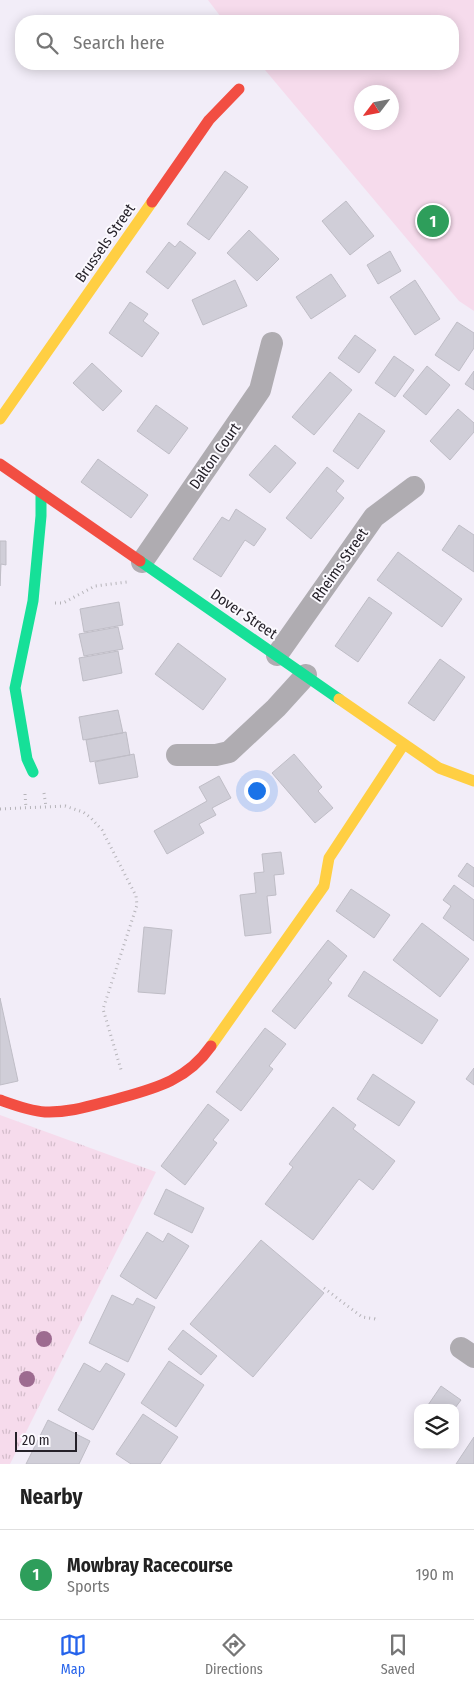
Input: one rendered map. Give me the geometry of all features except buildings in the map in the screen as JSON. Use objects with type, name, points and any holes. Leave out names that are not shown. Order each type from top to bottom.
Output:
[{"type":"street","name":"Brussels Street","points":[[0,419],[209,120],[239,89]]},
{"type":"street","name":"Dalton Court","points":[[138,571],[260,390],[272,342]]},
{"type":"street","name":"Dover Street","points":[[0,464],[41,493],[138,571],[277,655],[438,768],[474,781]]},
{"type":"street","name":"Rheims Street","points":[[277,655],[374,517],[414,487]]},
{"type":"street","points":[[33,772],[28,759],[16,688],[34,601],[41,493]]},
{"type":"street","points":[[177,755],[216,755],[229,752],[276,708],[306,675]]},
{"type":"street","points":[[0,1100],[43,1112],[73,1111],[160,1086],[183,1074],[201,1061],[324,886],[329,858],[404,744]]},
{"type":"path","points":[[34,601],[63,603],[95,586],[113,584],[138,571]]},
{"type":"path","points":[[0,809],[65,806],[87,815],[102,830],[136,896],[137,905],[103,1009],[128,1096]]},
{"type":"path","points":[[324,1288],[362,1317],[378,1321]]},
{"type":"green space","points":[[208,0],[474,0],[474,311],[459,301],[265,70],[459,70],[459,15],[219,15]]},
{"type":"green space","points":[[0,1115],[156,1172],[10,1464],[0,1464]]},
{"type":"traffic: fast","points":[[33,772],[27,759],[15,688],[33,601],[41,516],[41,493]]},
{"type":"traffic: fast","points":[[140,561],[339,699]]},
{"type":"traffic: slow","points":[[0,419],[152,202]]},
{"type":"traffic: slow","points":[[339,699],[439,768],[474,781]]},
{"type":"traffic: slow","points":[[211,1046],[324,886],[329,858],[404,744]]},
{"type":"traffic: jam","points":[[152,202],[209,120],[239,89]]},
{"type":"traffic: jam","points":[[0,464],[140,561]]},
{"type":"traffic: jam","points":[[0,1100],[45,1112],[71,1110],[96,1105],[155,1088],[179,1076],[191,1068],[211,1046]]},
{"type":"place","name":"Mowbray Racecourse","points":[[433,221]]}]
